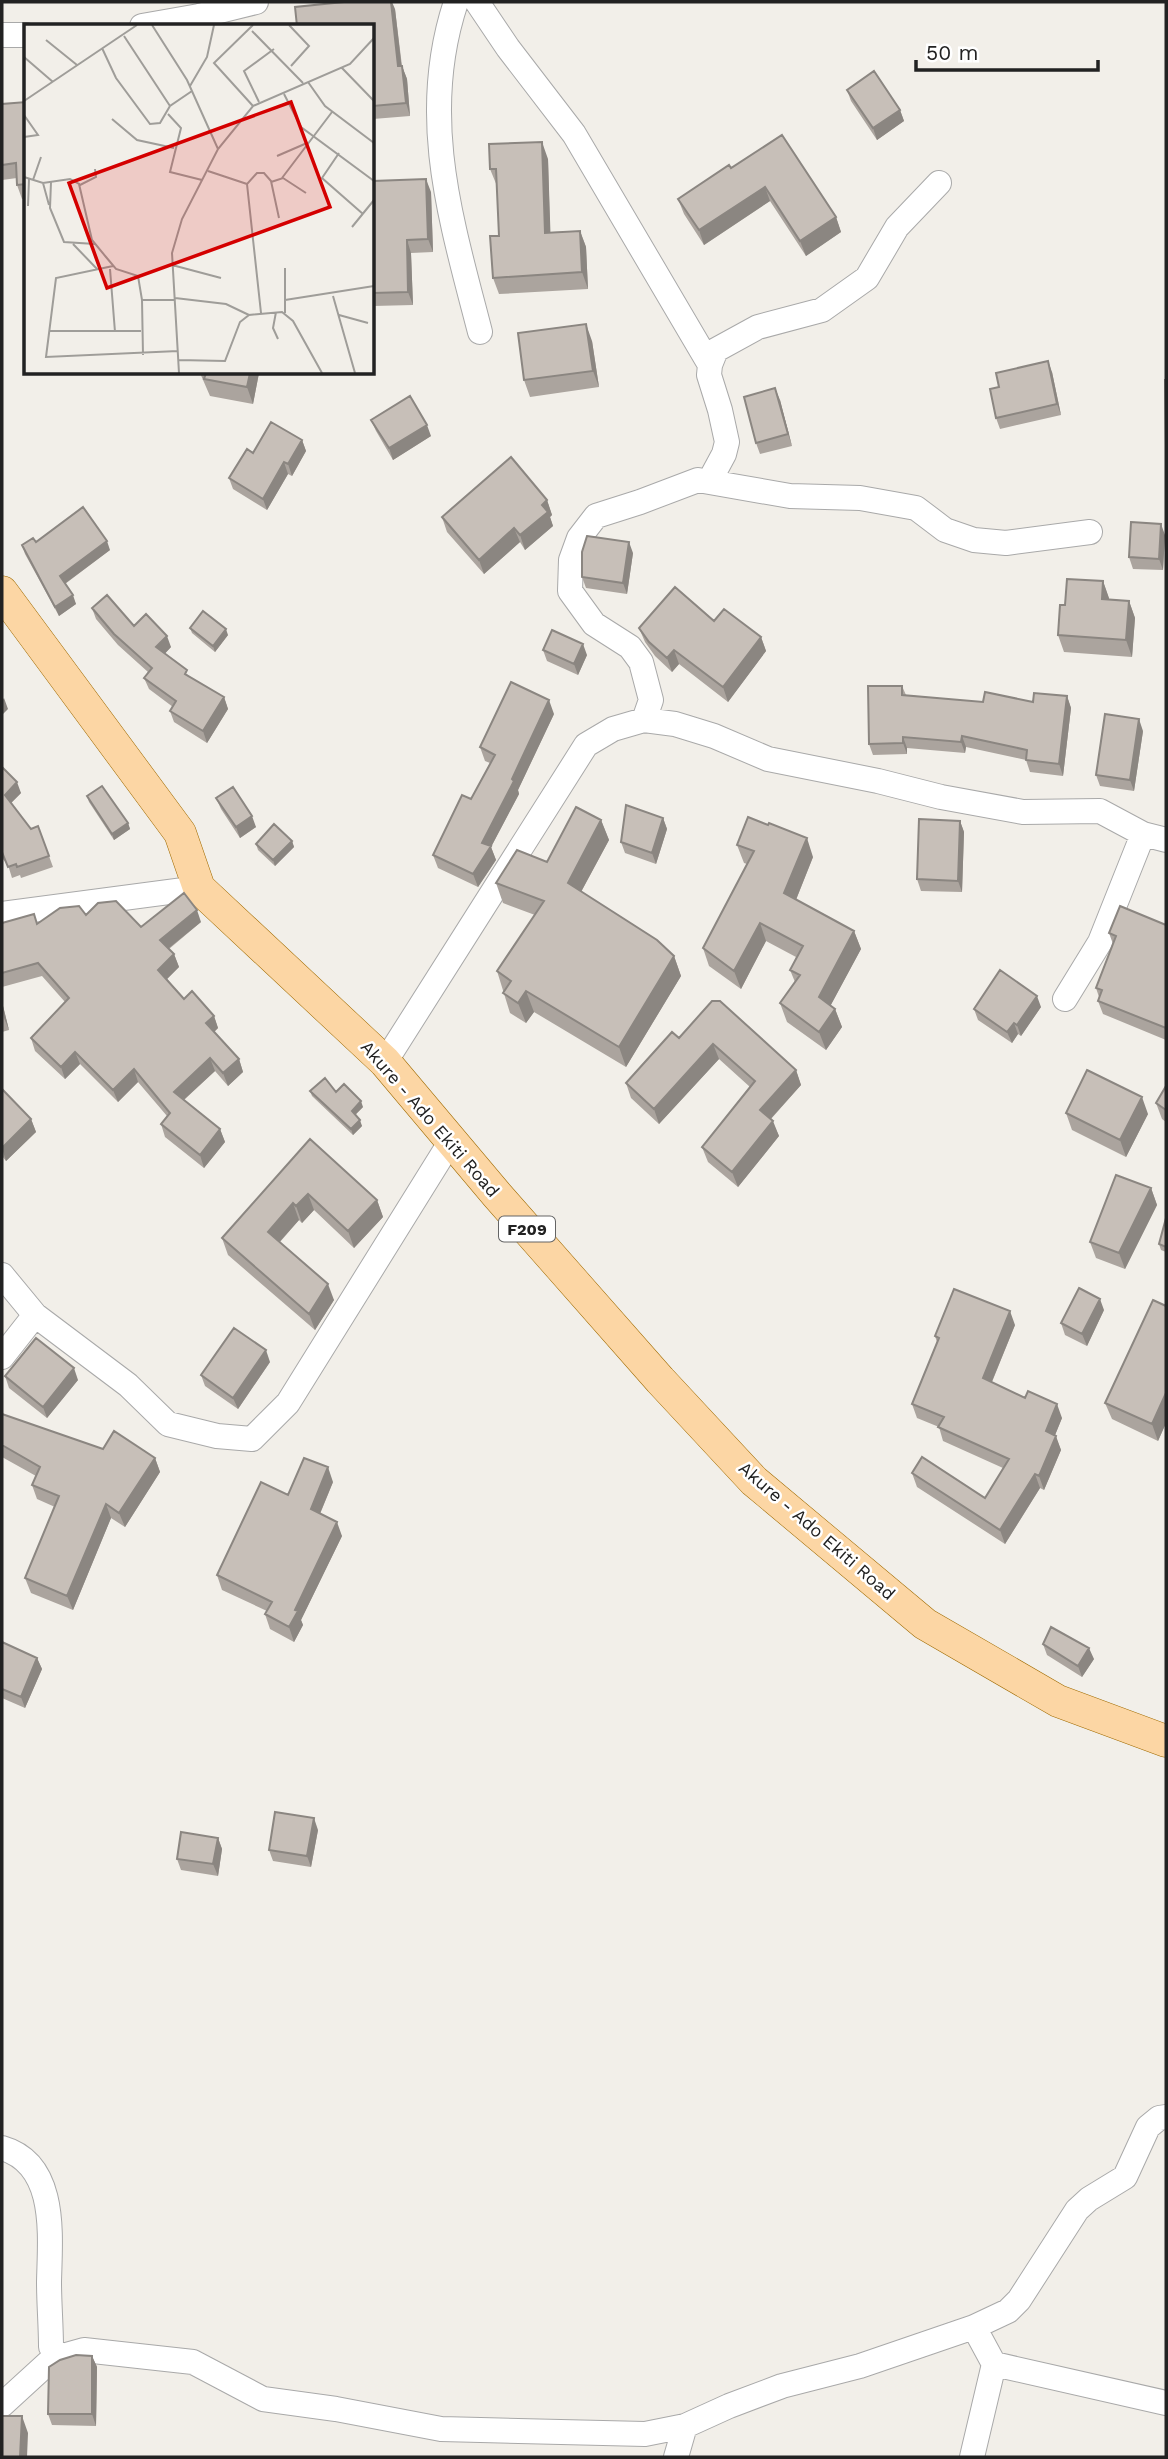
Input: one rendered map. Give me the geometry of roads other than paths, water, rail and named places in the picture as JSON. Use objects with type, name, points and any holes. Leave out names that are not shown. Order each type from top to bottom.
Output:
[{"type":"main road","name":"Akure - Ado Ekiti Road","points":[[2,592],[180,833],[199,888],[385,1062],[660,1380],[744,1471],[925,1624],[1058,1701],[1166,1741]]},
{"type":"street","points":[[153,24],[256,2]]},
{"type":"street","points":[[456,2],[447,30],[438,115],[440,163],[451,221],[480,332]]},
{"type":"street","points":[[477,2],[508,48],[574,134],[710,365]]},
{"type":"street","points":[[2,35],[24,35]]},
{"type":"street","points":[[710,480],[724,454],[727,442],[709,375],[716,350],[758,327],[822,310],[867,278],[897,227],[939,183]]},
{"type":"street","points":[[644,720],[651,701],[641,662],[630,647],[594,624],[570,591],[571,560],[579,538],[596,516],[698,480],[710,480],[790,496],[860,498],[916,508],[945,530],[974,540],[1006,543],[1090,532]]},
{"type":"street","points":[[385,1062],[586,745],[613,729],[644,720],[675,724],[714,736],[768,759],[942,797],[1023,813],[1100,811],[1155,837],[1100,942],[1065,999]]},
{"type":"street","points":[[2,914],[199,888]]},
{"type":"street","points":[[2,1275],[35,1315],[128,1385],[168,1424],[217,1436],[253,1439],[288,1403],[451,1141]]},
{"type":"street","points":[[2,1357],[35,1315]]},
{"type":"street","points":[[2,2405],[32,2376],[59,2357],[84,2350],[193,2362],[263,2399],[336,2409],[441,2429],[645,2434],[685,2426],[782,2386],[860,2367],[974,2327],[1008,2311],[1019,2300],[1077,2210],[1088,2199],[1125,2176],[1148,2127],[1158,2118],[1166,2117]]},
{"type":"street","points":[[2,2148],[22,2157],[36,2174],[46,2199],[50,2232],[51,2347],[59,2357]]},
{"type":"street","points":[[972,2457],[994,2364],[974,2327]]},
{"type":"street","points":[[994,2364],[1166,2403]]},
{"type":"street","points":[[676,2457],[685,2426]]}]
